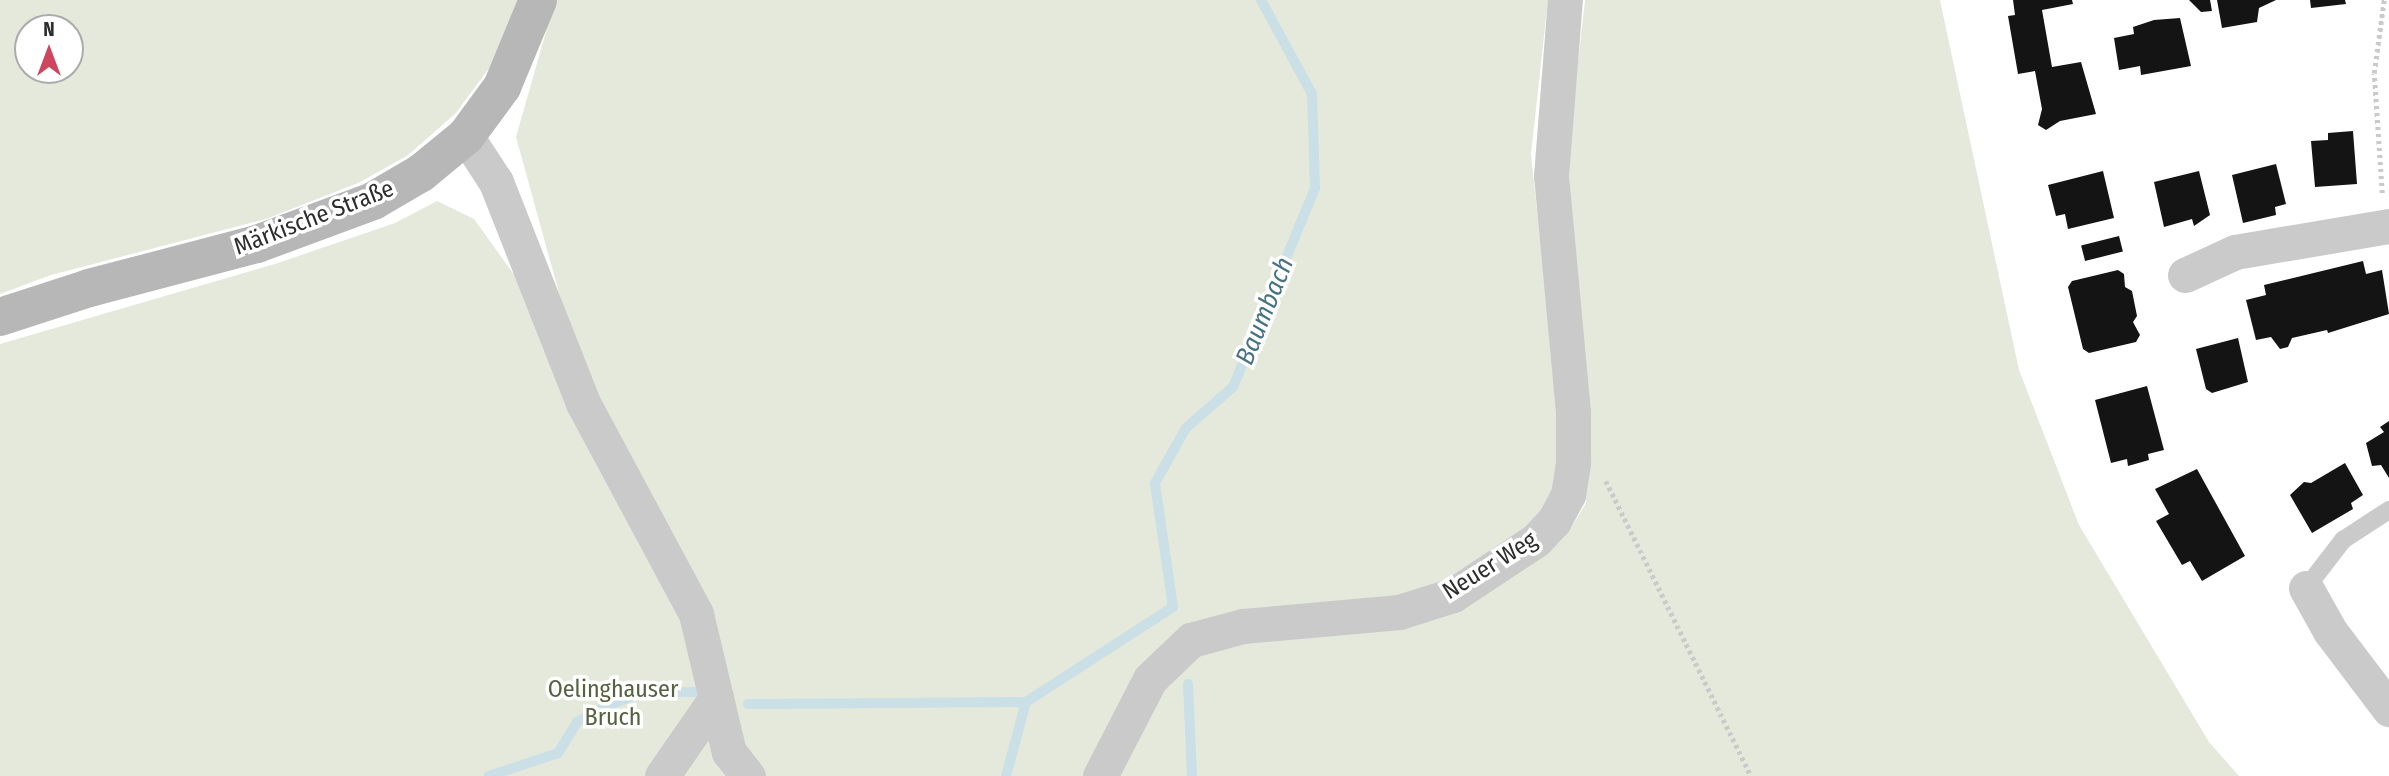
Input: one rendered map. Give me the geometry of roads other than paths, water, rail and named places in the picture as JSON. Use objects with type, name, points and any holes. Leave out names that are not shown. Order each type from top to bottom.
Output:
[{"type":"main road","name":"Märkische Straße","points":[[0,317],[89,288],[257,244],[373,201],[421,173],[466,136],[502,87],[538,0]]},
{"type":"street","name":"Neuer Weg","points":[[1100,776],[1150,679],[1191,640],[1243,626],[1399,612],[1453,595],[1536,540],[1554,521],[1568,495],[1573,462],[1573,412],[1551,176],[1565,0]]},
{"type":"street","points":[[466,136],[496,182],[583,403],[696,614],[729,752],[748,776]]},
{"type":"street","points":[[2185,275],[2235,253],[2387,226]]},
{"type":"street","points":[[2306,588],[2330,631],[2389,709]]},
{"type":"street","points":[[662,776],[716,698]]},
{"type":"lane","points":[[2306,588],[2343,540],[2389,510]]},
{"type":"waterway","name":"Baumbach","points":[[748,704],[1026,702],[1173,607],[1155,483],[1186,428],[1233,387],[1315,188],[1312,94],[1261,0]]},
{"type":"waterway","name":"Baumbach","points":[[1188,684],[1192,776]]},
{"type":"waterway","points":[[489,776],[558,753],[577,722],[607,706],[641,693],[696,692]]},
{"type":"waterway","points":[[1006,776],[1026,702]]},
{"type":"park label","name":"Oelinghauser Bruch","points":[[613,704]]}]
